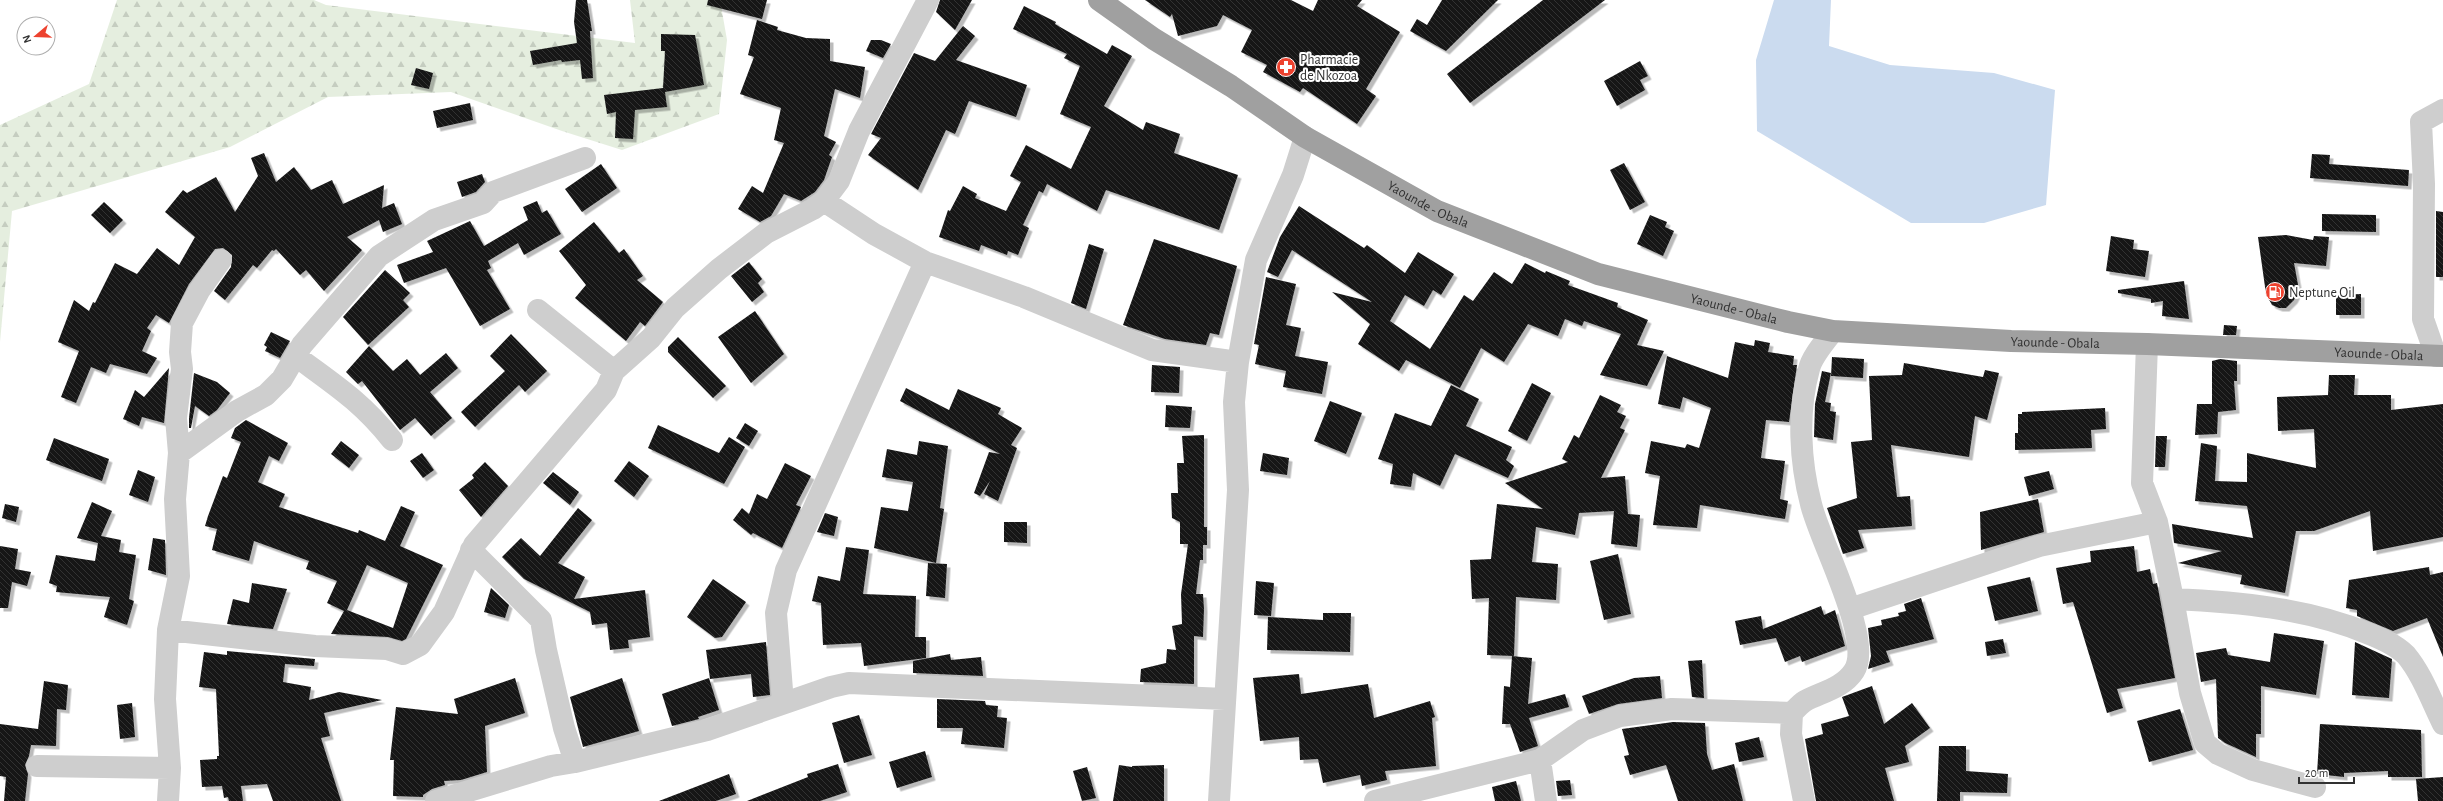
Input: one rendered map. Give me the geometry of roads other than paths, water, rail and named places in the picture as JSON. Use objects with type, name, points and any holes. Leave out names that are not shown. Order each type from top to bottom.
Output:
[{"type":"highway","name":"Yaounde - Obala","points":[[1099,0],[1154,39],[1231,86],[1305,137],[1437,211],[1598,274],[1788,322],[1833,331],[2011,341],[2147,344],[2440,356]]},
{"type":"street","points":[[168,630],[315,646],[387,650],[403,654],[420,645],[444,612],[471,550],[606,390],[614,371],[651,338],[675,308],[719,269],[766,233],[824,201],[839,181],[859,131],[928,0]]},
{"type":"street","points":[[2440,356],[2433,319],[2421,122],[2443,110]]},
{"type":"street","points":[[1219,801],[1225,699],[1234,594],[1238,490],[1234,402],[1238,362],[1256,260],[1293,175],[1305,137]]},
{"type":"street","points":[[179,452],[237,411],[266,395],[282,379],[307,339],[379,256],[434,220],[483,203],[493,192],[585,158]]},
{"type":"street","points":[[824,201],[874,234],[925,262],[1024,297],[1152,350],[1238,362]]},
{"type":"street","points":[[168,801],[170,768],[165,698],[168,630],[179,576],[174,499],[179,452],[176,418],[182,369],[180,352],[182,323],[199,291],[221,260]]},
{"type":"street","points":[[783,703],[776,613],[786,570],[925,262]]},
{"type":"street","points":[[538,310],[614,371]]},
{"type":"street","points":[[1375,801],[1540,760],[1583,730],[1620,716],[1672,709],[1792,713],[1804,702],[1842,684],[1854,671],[1858,655],[1850,609],[1811,506],[1803,465],[1802,407],[1809,368],[1833,331]]},
{"type":"street","points":[[2147,344],[2142,483],[2157,522],[2190,693],[2205,743],[2218,754],[2253,770],[2315,787]]},
{"type":"street","points":[[296,357],[344,389],[375,418],[392,440]]},
{"type":"street","points":[[1850,609],[2039,546],[2157,522]]},
{"type":"street","points":[[471,550],[541,620],[546,650],[564,728],[575,762]]},
{"type":"street","points":[[2173,599],[2238,602],[2324,618],[2384,639],[2406,655],[2414,667],[2443,724]]},
{"type":"street","points":[[436,801],[551,766],[575,762],[707,730],[831,687],[849,683],[1225,699]]},
{"type":"street","points":[[1792,713],[1791,734],[1804,801]]},
{"type":"street","points":[[1540,760],[1546,801]]},
{"type":"street","points":[[37,766],[170,768]]},
{"type":"water","points":[[1774,0],[1831,0],[1829,46],[1890,65],[1994,73],[2055,90],[2046,205],[1984,223],[1911,223],[1757,131],[1756,60]]},
{"type":"place","name":"Pharmacie de Nkozoa","points":[[1286,67]]},
{"type":"place","name":"Neptune Oil","points":[[2275,292]]}]
